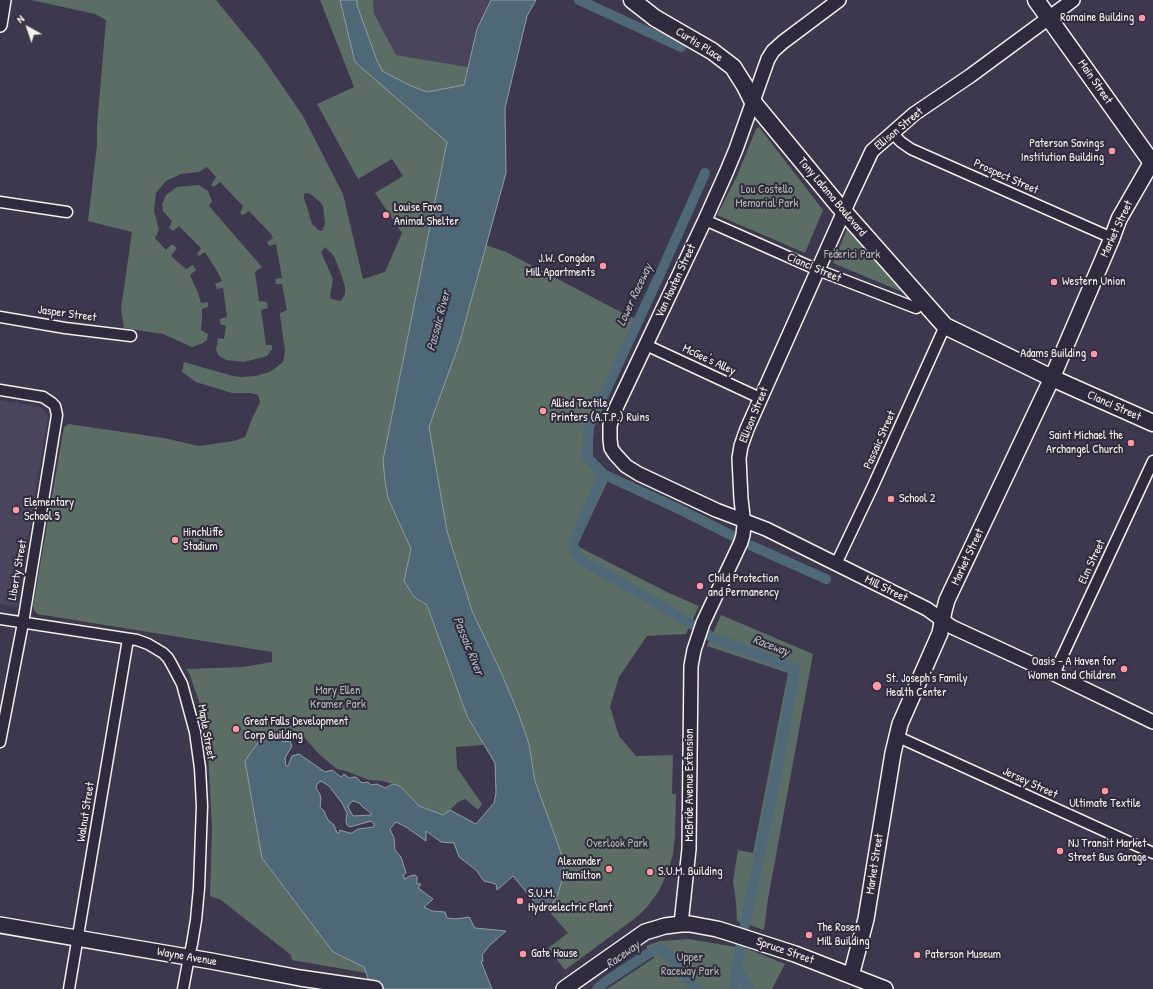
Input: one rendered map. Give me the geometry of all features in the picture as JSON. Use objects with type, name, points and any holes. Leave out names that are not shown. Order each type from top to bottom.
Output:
[{"type":"main road","name":"Curtis Place","points":[[632,0],[655,18],[712,50],[724,59],[733,67],[753,102]]},
{"type":"main road","name":"Main Street","points":[[1036,0],[1153,162]]},
{"type":"main road","name":"Tony Lalama Boulevard","points":[[753,102],[844,212],[945,326]]},
{"type":"main road","name":"Market Street","points":[[851,976],[866,919],[896,736],[900,724],[940,633],[947,600],[1052,378],[1119,219],[1153,162]]},
{"type":"main road","name":"Cianci Street","points":[[945,326],[1052,378],[1153,423]]},
{"type":"main road","name":"Spruce Street","points":[[681,924],[690,924],[730,932],[795,954],[885,989]]},
{"type":"main road","points":[[564,989],[645,932],[665,926],[681,924]]},
{"type":"main road","name":"Wayne Avenue","points":[[0,925],[188,957],[299,984],[370,988]]},
{"type":"street","points":[[0,25],[4,0]]},
{"type":"street","name":"Van Houten Street","points":[[619,458],[611,448],[610,439],[610,424],[618,402],[705,220],[736,148],[768,59],[773,51],[783,42],[839,0]]},
{"type":"street","name":"Ellison Street","points":[[744,521],[741,499],[739,458],[744,438],[760,398],[870,154],[875,147],[914,114],[970,76],[1074,0]]},
{"type":"street","name":"Prospect Street","points":[[892,133],[911,149],[1112,238]]},
{"type":"street","points":[[0,202],[67,212]]},
{"type":"street","name":"Cianci Street","points":[[705,220],[818,270],[916,308],[924,302]]},
{"type":"street","name":"Jasper Street","points":[[0,317],[65,328],[131,336]]},
{"type":"street","name":"Passaic Street","points":[[836,564],[945,326]]},
{"type":"street","name":"McGee's Alley","points":[[646,345],[760,398]]},
{"type":"street","name":"Liberty Street","points":[[0,390],[43,397],[52,402],[55,406],[57,415],[23,623],[0,742]]},
{"type":"street","name":"Mill Street","points":[[619,458],[626,466],[639,474],[716,510],[766,529],[927,609],[952,627],[1153,722]]},
{"type":"street","name":"Elm Street","points":[[1054,674],[1153,460]]},
{"type":"street","name":"McBride Avenue Extension","points":[[681,924],[689,849],[691,666],[697,640],[703,623],[741,542],[744,521]]},
{"type":"street","name":"Maple Street","points":[[0,619],[128,639],[148,644],[163,653],[168,658],[182,684],[196,732],[202,806],[199,888],[194,932],[183,989]]},
{"type":"street","name":"Walnut Street","points":[[70,989],[128,639]]},
{"type":"street","name":"Jersey Street","points":[[896,736],[1153,854]]},
{"type":"shaded area","points":[[373,0],[491,0],[477,29],[468,67],[396,55],[374,13]]},
{"type":"shaded area","name":"Elementary School 5","points":[[0,400],[41,407],[48,416],[17,607],[0,604]]},
{"type":"green space","name":"Mary Ellen Kramer Park","points":[[31,0],[216,0],[261,55],[303,116],[343,194],[363,279],[385,272],[402,233],[375,193],[403,176],[392,159],[358,179],[317,104],[354,87],[320,0],[340,0],[355,62],[447,141],[383,460],[388,498],[411,549],[404,581],[414,597],[427,605],[467,716],[484,745],[456,747],[457,768],[482,804],[478,810],[465,799],[458,802],[443,815],[419,806],[400,786],[383,781],[369,780],[337,769],[319,754],[304,737],[284,742],[245,761],[262,858],[333,952],[364,967],[366,973],[292,960],[291,955],[221,900],[210,896],[212,828],[208,751],[201,707],[189,673],[186,669],[243,667],[272,662],[272,652],[37,614],[34,610],[33,606],[64,427],[69,424],[164,438],[199,446],[234,441],[245,437],[260,402],[258,395],[250,393],[232,393],[196,382],[182,372],[184,362],[233,376],[255,376],[270,372],[283,362],[285,351],[280,313],[287,310],[282,284],[276,284],[275,279],[282,278],[276,244],[269,246],[267,242],[273,238],[271,234],[249,211],[243,215],[240,213],[243,206],[220,182],[214,187],[211,185],[216,177],[207,167],[199,172],[181,174],[166,181],[156,193],[154,211],[159,230],[155,238],[166,250],[172,244],[177,248],[171,256],[186,269],[193,265],[196,270],[190,275],[201,303],[208,302],[208,307],[202,309],[201,330],[208,334],[207,340],[192,347],[163,334],[124,328],[121,309],[132,232],[88,221],[97,145],[97,125],[106,20],[95,14]],"holes":[[[306,193],[313,196],[323,206],[325,224],[322,231],[312,224],[304,198],[304,194]],[[325,247],[334,256],[345,287],[345,294],[341,301],[331,299],[330,297],[333,279],[321,252]]]},
{"type":"green space","points":[[357,0],[373,0],[374,13],[396,55],[468,67],[464,85],[427,92],[409,85],[382,71],[357,5]]},
{"type":"green space","name":"Lou Costello Memorial Park","points":[[759,127],[823,210],[805,253],[717,215],[737,176],[756,129]]},
{"type":"green space","points":[[199,185],[208,191],[212,201],[209,206],[262,267],[255,272],[259,301],[267,302],[268,308],[261,310],[266,345],[272,345],[272,349],[267,356],[244,362],[226,360],[219,356],[216,350],[218,338],[224,339],[226,326],[220,324],[220,319],[227,317],[223,288],[217,289],[215,284],[222,281],[205,252],[199,256],[197,254],[201,248],[179,226],[173,231],[169,228],[172,221],[163,211],[162,204],[166,195],[177,187]]},
{"type":"green space","name":"Federici Park","points":[[847,229],[907,294],[833,263]]},
{"type":"green space","name":"Overlook Park","points":[[486,245],[506,252],[642,322],[593,429],[593,457],[611,474],[577,546],[669,593],[699,606],[686,634],[647,636],[619,677],[610,707],[619,736],[636,756],[673,755],[672,794],[676,794],[675,836],[673,854],[668,871],[659,891],[638,916],[565,970],[548,948],[568,933],[547,909],[550,907],[560,850],[535,781],[529,744],[519,715],[500,670],[472,611],[447,531],[429,427],[460,341]]},
{"type":"green space","points":[[721,615],[813,654],[768,899],[764,930],[737,921],[733,881],[738,850],[753,853],[788,673],[707,646]]},
{"type":"green space","name":"Upper Raceway Park","points":[[689,939],[748,949],[785,964],[772,989],[607,989],[654,958],[646,946],[661,941]]},
{"type":"water","name":"Passaic River","points":[[340,0],[357,0],[357,5],[382,71],[409,85],[427,92],[464,85],[477,29],[491,0],[536,0],[527,16],[505,108],[506,173],[460,341],[429,427],[447,531],[472,611],[500,670],[519,715],[529,744],[535,781],[560,850],[564,865],[562,880],[557,896],[544,913],[513,876],[497,890],[496,884],[484,881],[476,870],[459,857],[454,843],[441,842],[426,831],[426,841],[396,822],[390,829],[394,838],[395,850],[401,857],[406,873],[403,875],[405,879],[415,875],[417,877],[417,884],[421,884],[418,888],[433,899],[424,907],[432,911],[445,912],[447,918],[456,919],[469,917],[475,928],[506,931],[489,946],[482,955],[483,961],[481,961],[492,989],[372,989],[364,967],[333,952],[262,858],[245,761],[259,741],[271,735],[284,742],[290,741],[292,746],[285,758],[286,766],[288,766],[292,756],[299,754],[325,772],[332,770],[341,777],[344,774],[349,778],[356,777],[362,783],[368,782],[371,785],[377,784],[385,788],[393,784],[400,786],[419,806],[443,815],[450,810],[476,824],[494,803],[496,793],[495,763],[467,716],[427,605],[414,597],[404,581],[411,549],[388,498],[383,460],[447,142],[355,62]],"holes":[[[321,781],[329,786],[342,803],[347,813],[347,825],[350,827],[371,821],[374,824],[374,827],[358,829],[352,833],[340,830],[339,833],[337,833],[334,825],[328,820],[324,811],[320,807],[320,794],[316,788],[317,784]],[[353,801],[359,803],[371,813],[371,815],[353,816],[348,807]]]},
{"type":"waterway","points":[[579,0],[681,47]]},
{"type":"waterway","name":"Raceway","points":[[705,173],[589,427],[587,457],[603,474],[573,544],[576,553],[581,560],[657,603],[712,637],[795,669],[777,772],[738,957],[734,989]]},
{"type":"waterway","points":[[603,474],[733,536]]},
{"type":"waterway","points":[[752,546],[826,579]]},
{"type":"waterway","name":"Raceway","points":[[597,989],[605,982],[652,951],[659,949],[667,953],[696,989]]},
{"type":"waterway","points":[[737,967],[749,989]]},
{"type":"place","name":"Romaine Building","points":[[1142,18]]},
{"type":"place","name":"Paterson Savings Institution Building","points":[[1112,151]]},
{"type":"place","name":"Louise Fava Animal Shelter","points":[[386,215]]},
{"type":"place","name":"J.W. Congdon Mill Apartments","points":[[603,266]]},
{"type":"place","name":"Western Union","points":[[1054,282]]},
{"type":"place","name":"Adams Building","points":[[1094,354]]},
{"type":"place","name":"Allied Textile Printers (A.T.P.) Ruins","points":[[543,411]]},
{"type":"place","name":"Saint Michael the Archangel Church","points":[[1131,443]]},
{"type":"place","name":"School 2","points":[[891,499]]},
{"type":"place","name":"Elementary School 5","points":[[16,510]]},
{"type":"place","name":"Hinchliffe Stadium","points":[[175,540]]},
{"type":"place","name":"Child Protection and Permanency","points":[[700,586]]},
{"type":"place","name":"Oasis - A Haven for Women and Children","points":[[1124,669]]},
{"type":"place","name":"St. Joseph's Family Health Center","points":[[877,686]]},
{"type":"place","name":"Great Falls Development Corp Building","points":[[236,729]]},
{"type":"place","name":"Ultimate Textile","points":[[1105,791]]},
{"type":"place","name":"NJ Transit Market Street Bus Garage","points":[[1060,851]]},
{"type":"place","name":"Alexander Hamilton","points":[[609,869]]},
{"type":"place","name":"S.U.M. Building","points":[[650,872]]},
{"type":"place","name":"S.U.M. Hydroelectric Plant","points":[[520,901]]},
{"type":"place","name":"The Rosen Mill Building","points":[[809,935]]},
{"type":"place","name":"Gate House","points":[[523,954]]},
{"type":"place","name":"Paterson Museum","points":[[917,955]]},
{"type":"water label","name":"Lower Raceway","points":[[635,295]]}]
